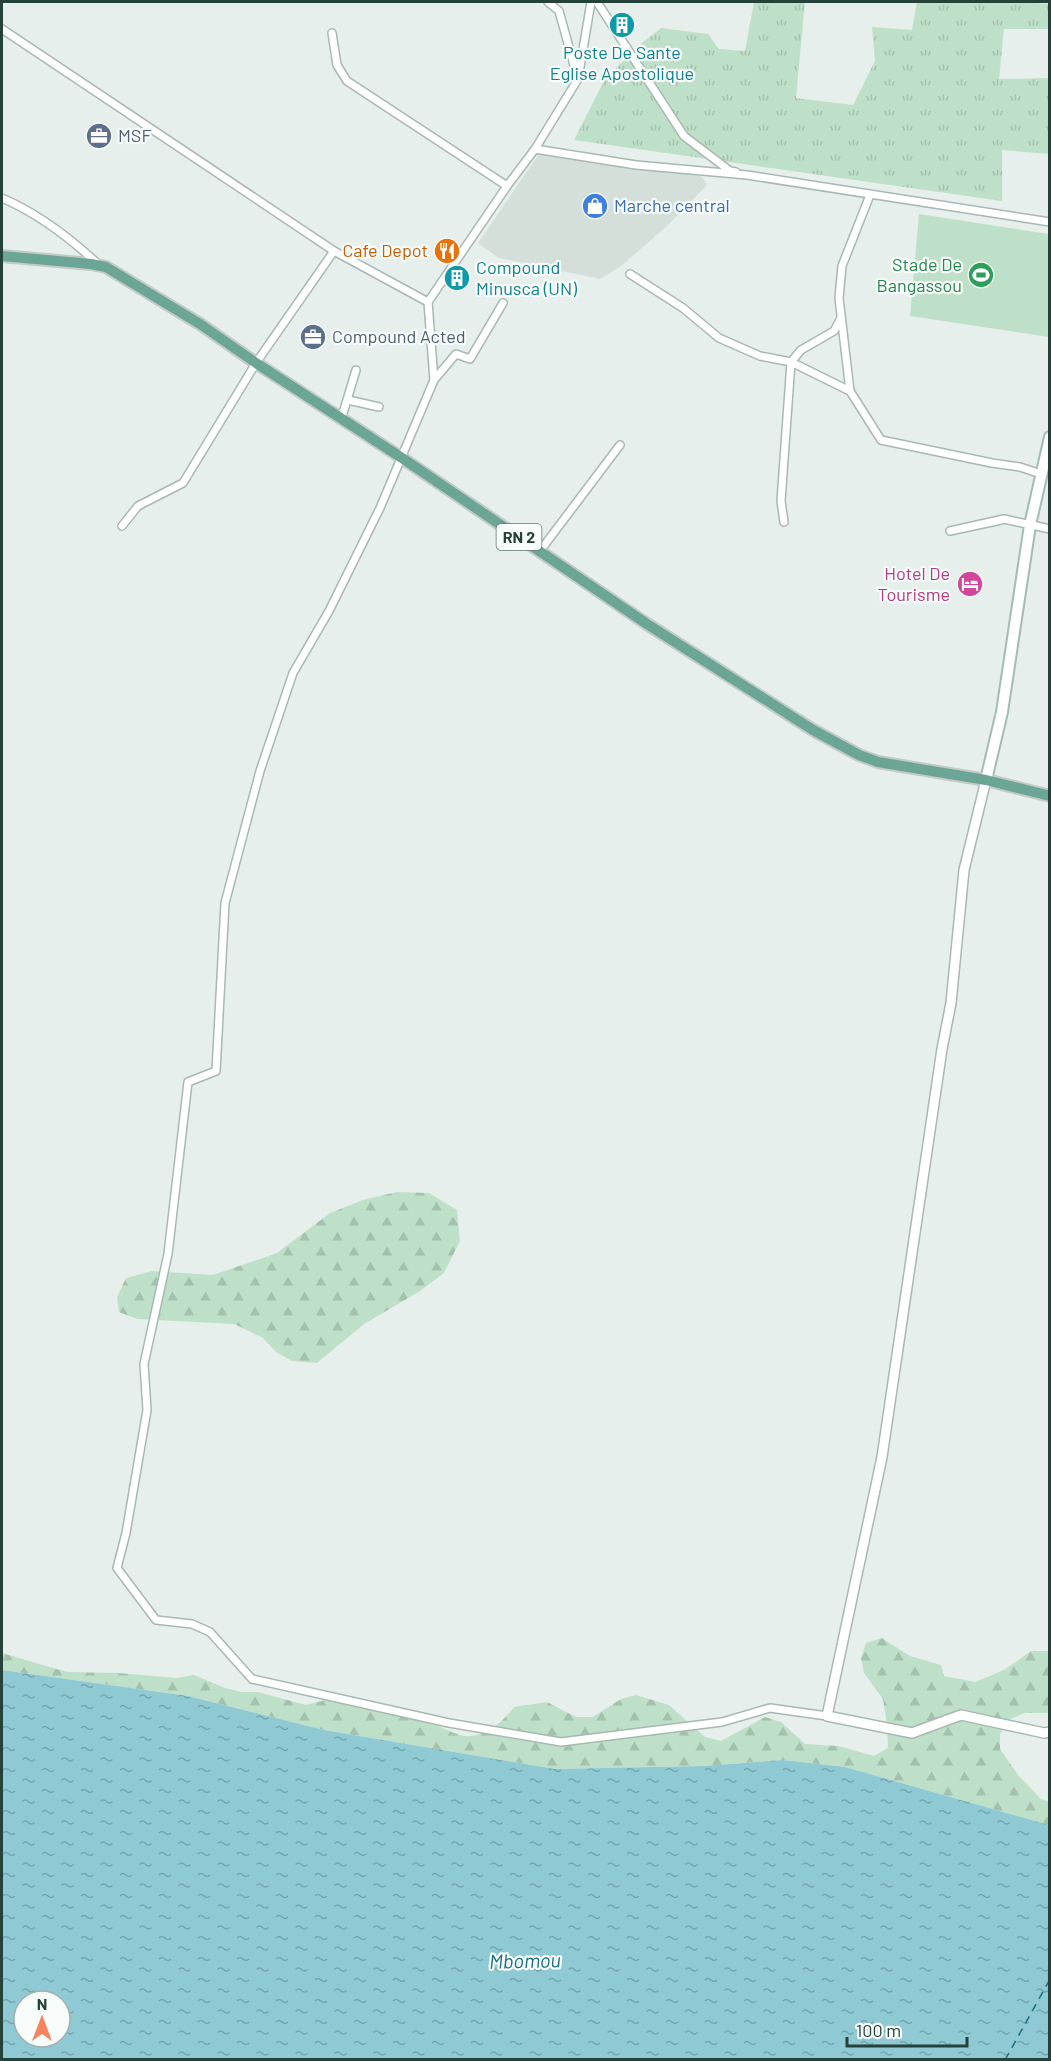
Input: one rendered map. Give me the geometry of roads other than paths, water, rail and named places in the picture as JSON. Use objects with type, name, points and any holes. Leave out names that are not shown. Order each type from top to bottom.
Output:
[{"type":"main road","name":"RN 2","points":[[2,256],[106,267],[200,324],[731,678],[813,730],[860,755],[896,766],[986,780],[1050,796]]},
{"type":"main road","points":[[986,780],[1002,712],[1030,525],[1050,437]]},
{"type":"street","points":[[548,2],[559,11],[578,79]]},
{"type":"street","points":[[434,380],[428,302],[535,149],[578,79],[591,2]]},
{"type":"street","points":[[597,2],[684,135],[730,171],[1050,222]]},
{"type":"street","points":[[2,29],[334,251],[428,302]]},
{"type":"street","points":[[332,33],[337,64],[346,81],[507,186]]},
{"type":"street","points":[[535,149],[636,165],[747,175]]},
{"type":"street","points":[[870,195],[842,266],[839,298],[850,391],[881,440],[992,464],[1020,467],[1041,474]]},
{"type":"street","points":[[2,198],[72,240],[99,265]]},
{"type":"street","points":[[122,526],[138,506],[183,483],[256,363],[334,251]]},
{"type":"street","points":[[630,274],[683,308],[719,338],[760,356],[791,362],[850,391]]},
{"type":"street","points":[[503,303],[470,359],[456,354],[434,380],[402,458],[329,610],[293,673],[260,771],[225,903],[216,1071],[188,1082],[168,1254],[144,1364],[147,1410],[126,1533],[117,1568],[156,1620],[192,1624],[210,1632],[252,1679],[449,1723],[561,1742],[722,1722],[770,1708],[827,1716],[912,1733],[961,1715],[1044,1733],[1050,1732]]},
{"type":"street","points":[[784,522],[781,501],[791,362],[801,350],[834,331],[841,318]]},
{"type":"street","points":[[342,420],[356,370]]},
{"type":"street","points":[[348,400],[379,407]]},
{"type":"street","points":[[540,551],[620,445]]},
{"type":"street","points":[[1001,520],[950,531],[1004,519],[1050,529]]},
{"type":"street","points":[[827,1716],[882,1457],[942,1049],[951,1003],[964,870],[986,780]]},
{"type":"water","name":"Mbomou","points":[[2,1670],[188,1696],[324,1730],[555,1769],[704,1766],[783,1760],[845,1767],[1049,1825],[1049,2059],[2,2059]]},
{"type":"place","name":"Poste De Sante Eglise Apostolique","points":[[622,25]]},
{"type":"place","name":"MSF","points":[[99,136]]},
{"type":"place","name":"Marche central","points":[[595,206]]},
{"type":"place","name":"Cafe Depot","points":[[447,251]]},
{"type":"place","name":"Stade De Bangassou","points":[[981,275]]},
{"type":"place","name":"Compound Minusca (UN)","points":[[457,278]]},
{"type":"place","name":"Compound Acted","points":[[313,337]]},
{"type":"place","name":"Hotel De Tourisme","points":[[970,584]]}]
